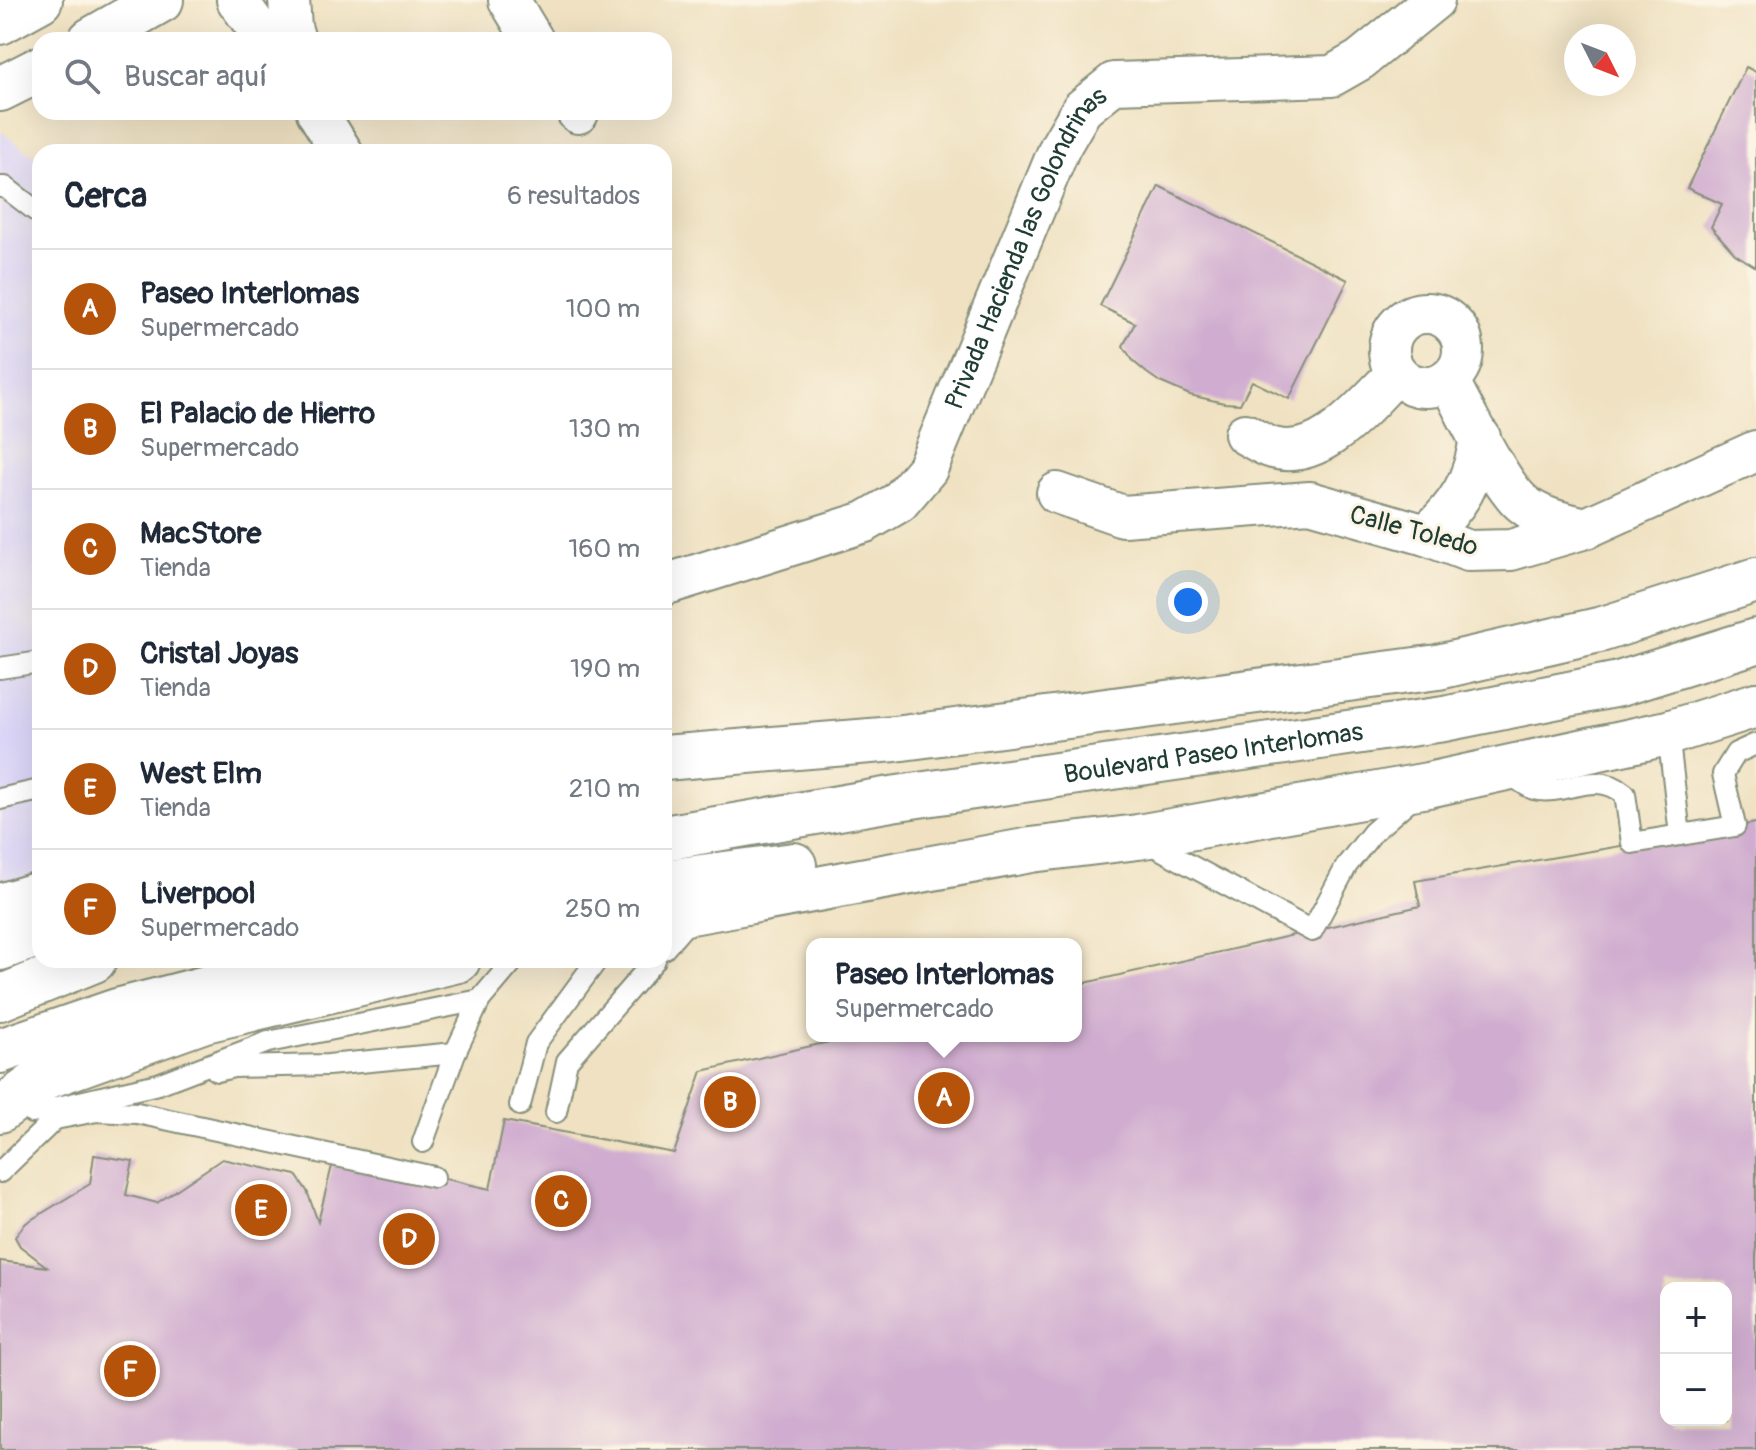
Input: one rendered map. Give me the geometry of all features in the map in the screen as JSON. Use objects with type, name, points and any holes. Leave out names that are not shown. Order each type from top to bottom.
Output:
[{"type":"main road","points":[[0,22],[40,0]]},
{"type":"main road","points":[[105,32],[161,0]]},
{"type":"main road","points":[[0,89],[32,73]]},
{"type":"main road","name":"Boulevard Paseo Interlomas","points":[[672,758],[895,739],[1438,667],[1603,629],[1756,580]]},
{"type":"main road","name":"Boulevard Paseo Interlomas","points":[[672,837],[891,799],[1444,719],[1619,684],[1756,641]]},
{"type":"main road","points":[[680,896],[959,845],[1031,850],[1138,837],[1428,785],[1668,733],[1756,705]]},
{"type":"main road","points":[[672,772],[740,754]]},
{"type":"main road","points":[[680,896],[778,847],[891,799]]},
{"type":"main road","points":[[0,906],[32,896]]},
{"type":"main road","points":[[0,948],[32,937]]},
{"type":"main road","points":[[0,998],[74,968]]},
{"type":"main road","points":[[0,1051],[117,1011],[284,968]]},
{"type":"main road","points":[[11,1112],[45,1077],[205,1020],[424,968]]},
{"type":"street","points":[[237,0],[260,32]]},
{"type":"street","points":[[289,0],[293,32]]},
{"type":"street","points":[[509,0],[528,32]]},
{"type":"street","name":"Privada Hacienda las Golondrinas","points":[[672,582],[865,522],[899,502],[927,469],[1060,147],[1082,109],[1114,83],[1332,76],[1360,60],[1434,0]]},
{"type":"street","points":[[322,120],[337,144]]},
{"type":"street","points":[[1435,314],[1447,319],[1456,328],[1463,352],[1460,365],[1448,380],[1431,388],[1418,387],[1406,383],[1396,374],[1388,352],[1394,330],[1402,321],[1413,315],[1435,314]]},
{"type":"street","points":[[1245,434],[1272,448],[1296,451],[1322,441],[1396,374]]},
{"type":"street","points":[[1448,380],[1506,484],[1523,504],[1555,520],[1586,528]]},
{"type":"street","points":[[1426,535],[1450,514],[1465,489],[1477,464],[1480,437]]},
{"type":"street","name":"Calle Toledo","points":[[1057,493],[1123,516],[1310,502],[1426,535],[1468,551],[1511,550],[1586,528],[1756,451]]},
{"type":"lane","points":[[0,187],[5,187],[32,208]]},
{"type":"lane","points":[[0,668],[32,663]]},
{"type":"lane","points":[[1668,733],[1680,835]]},
{"type":"lane","points":[[1501,768],[1534,789],[1597,782],[1614,785],[1625,794],[1632,843],[1735,826],[1723,774],[1736,753],[1756,744]]},
{"type":"lane","points":[[1138,837],[1312,931],[1347,865],[1373,832],[1428,785]]},
{"type":"lane","points":[[0,799],[32,792]]},
{"type":"lane","points":[[672,922],[680,896]]},
{"type":"lane","points":[[423,1142],[455,1053],[480,1000],[507,968]]},
{"type":"lane","points":[[520,1105],[536,1043],[591,968]]},
{"type":"lane","points":[[556,1112],[567,1061],[648,968]]},
{"type":"lane","points":[[158,1084],[268,1042],[480,1000]]},
{"type":"lane","points":[[11,1112],[233,1067],[328,1065],[455,1053]]},
{"type":"lane","points":[[11,1112],[55,1119],[97,1111],[137,1113],[434,1177]]},
{"type":"lane","points":[[0,1172],[55,1119]]},
{"type":"shaded area","points":[[0,131],[32,155],[32,881],[0,892]]},
{"type":"building","points":[[1746,67],[1756,72],[1756,267],[1735,254],[1711,227],[1722,204],[1687,188]]},
{"type":"building","points":[[1159,186],[1348,280],[1289,399],[1252,381],[1240,404],[1190,395],[1147,373],[1134,362],[1123,346],[1135,323],[1100,306]]},
{"type":"building","points":[[1756,823],[1756,1450],[0,1450],[0,1261],[47,1267],[20,1246],[15,1237],[26,1223],[90,1184],[94,1155],[133,1161],[126,1195],[157,1203],[222,1159],[296,1175],[307,1191],[318,1222],[335,1154],[490,1189],[504,1121],[674,1153],[702,1071],[829,1042],[1082,1042],[1082,984],[1420,906],[1415,881]]},
{"type":"place","name":"Paseo Interlomas","points":[[944,1098]]},
{"type":"place","name":"El Palacio de Hierro","points":[[730,1102]]},
{"type":"place","name":"MacStore","points":[[561,1201]]},
{"type":"place","name":"West Elm","points":[[261,1210]]},
{"type":"place","name":"Cristal Joyas","points":[[409,1239]]},
{"type":"place","name":"Liverpool","points":[[130,1371]]}]
